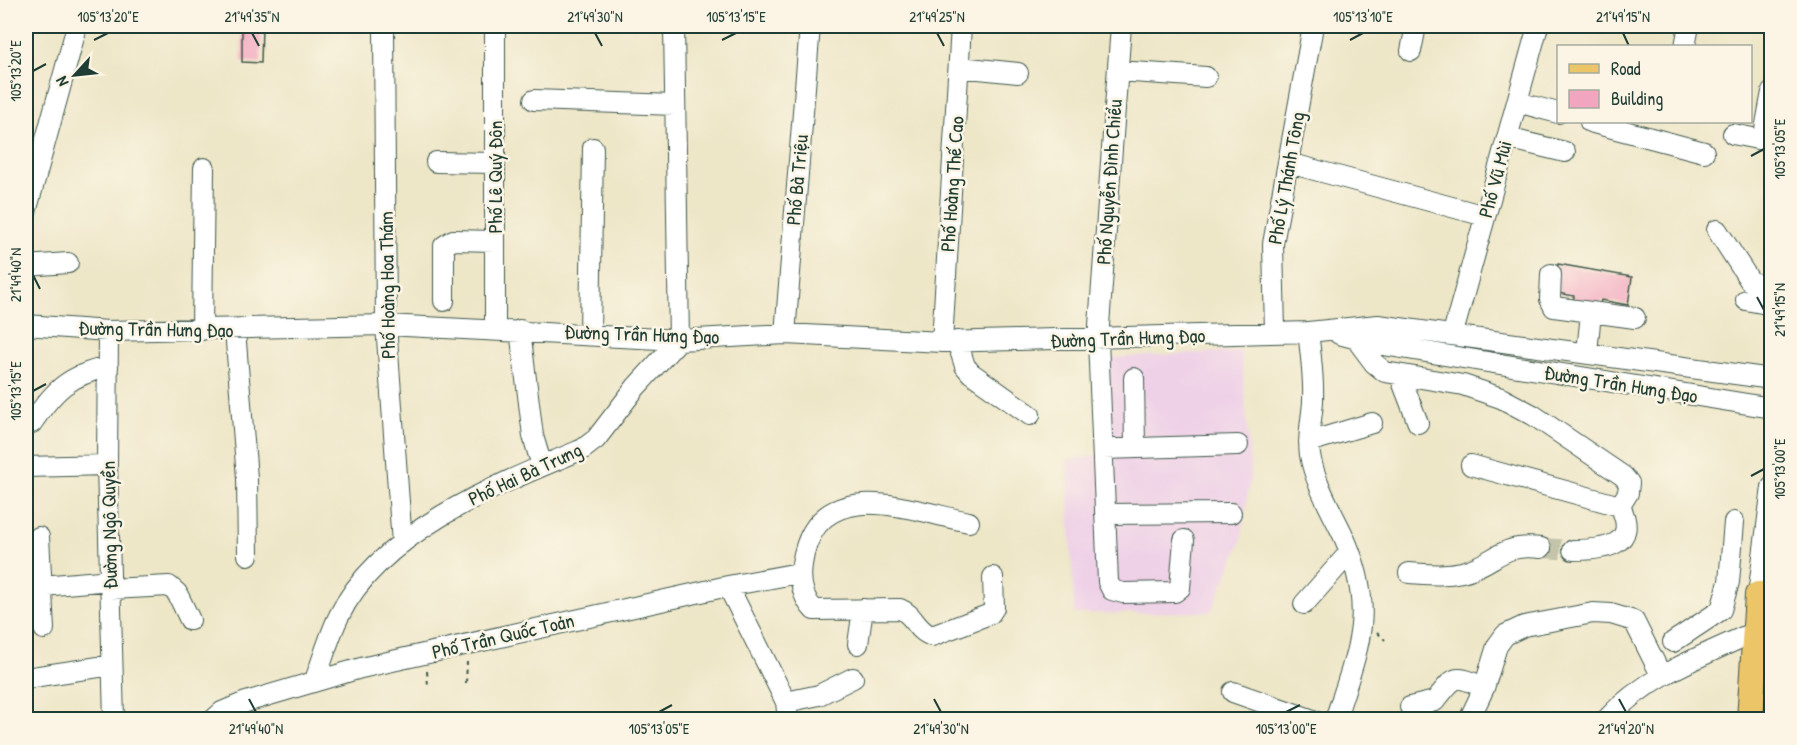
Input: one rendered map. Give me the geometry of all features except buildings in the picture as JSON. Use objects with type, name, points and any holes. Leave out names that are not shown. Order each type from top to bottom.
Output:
[{"type":"main road","points":[[1750,720],[1754,632],[1765,595]]},
{"type":"street","points":[[26,212],[77,26]]},
{"type":"street","name":"Phố Hoàng Hoa Thám","points":[[384,26],[386,325],[402,543]]},
{"type":"street","name":"Phố Lê Quý Đôn","points":[[495,26],[495,329]]},
{"type":"street","points":[[674,26],[679,340]]},
{"type":"street","name":"Phố Bà Triệu","points":[[785,334],[810,26]]},
{"type":"street","name":"Phố Hoàng Thế Cao","points":[[949,342],[962,26]]},
{"type":"street","name":"Phố Nguyễn Đình Chiểu","points":[[1121,26],[1098,339],[1108,582],[1113,590],[1123,593],[1174,592],[1180,588],[1184,540]]},
{"type":"street","name":"Phố Lý Thánh Tông","points":[[1275,332],[1273,244],[1313,26]]},
{"type":"street","points":[[1411,51],[1416,26]]},
{"type":"street","name":"Phố Vũ Mùi","points":[[1453,333],[1538,26]]},
{"type":"street","points":[[1685,45],[1689,26]]},
{"type":"street","points":[[959,67],[1018,73]]},
{"type":"street","points":[[1118,71],[1206,77]]},
{"type":"street","points":[[1733,135],[1767,141],[1772,92]]},
{"type":"street","points":[[534,100],[675,105]]},
{"type":"street","points":[[1516,102],[1557,113]]},
{"type":"street","points":[[1594,123],[1704,152]]},
{"type":"street","points":[[1507,138],[1565,152]]},
{"type":"street","points":[[590,334],[593,148]]},
{"type":"street","points":[[436,162],[495,163]]},
{"type":"street","points":[[1289,164],[1485,216]]},
{"type":"street","points":[[202,330],[204,168]]},
{"type":"street","points":[[1717,230],[1750,281],[1772,290]]},
{"type":"street","points":[[444,301],[444,246],[453,240],[495,241]]},
{"type":"street","points":[[26,266],[68,263]]},
{"type":"street","points":[[1551,274],[1550,299],[1554,307],[1635,318]]},
{"type":"street","points":[[1746,300],[1772,305]]},
{"type":"street","points":[[1587,352],[1590,313]]},
{"type":"street","name":"Đường Trần Hưng Đạo","points":[[26,325],[108,331],[386,325],[520,330],[679,340],[785,334],[949,342],[1308,332],[1378,325],[1453,333],[1772,379]]},
{"type":"street","points":[[236,330],[247,478],[248,555]]},
{"type":"street","points":[[520,330],[533,436],[542,466]]},
{"type":"street","name":"Đường Ngô Quyền","points":[[108,331],[107,465],[114,720]]},
{"type":"street","name":"Đường Trần Hưng Đạo","points":[[1330,331],[1388,346],[1772,408]]},
{"type":"street","points":[[1308,332],[1314,383],[1309,442],[1316,475],[1350,552],[1362,592],[1364,620],[1360,643],[1335,720]]},
{"type":"street","points":[[1356,339],[1374,363],[1385,372],[1463,385],[1501,398],[1533,414],[1623,476],[1629,483],[1628,493],[1620,506],[1627,528],[1619,541],[1609,548],[1574,550]]},
{"type":"street","name":"Phố Hai Bà Trưng","points":[[315,680],[339,615],[362,580],[402,543],[467,500],[583,449],[596,440],[636,387],[679,340]]},
{"type":"street","points":[[949,342],[971,373],[1030,415]]},
{"type":"street","points":[[32,423],[47,401],[63,385],[82,372],[108,367]]},
{"type":"street","points":[[1400,376],[1418,423]]},
{"type":"street","points":[[1134,378],[1135,448]]},
{"type":"street","points":[[1309,442],[1372,423]]},
{"type":"street","points":[[1103,449],[1238,445]]},
{"type":"street","points":[[26,467],[107,465]]},
{"type":"street","points":[[1471,465],[1620,506]]},
{"type":"street","points":[[1765,595],[1760,568],[1772,487]]},
{"type":"street","points":[[969,522],[877,504],[850,504],[831,511],[817,522],[807,538],[799,573],[806,602],[814,610],[900,609],[908,612],[923,633],[932,636],[990,614],[994,608],[993,577]]},
{"type":"street","points":[[1106,514],[1231,513]]},
{"type":"street","points":[[1673,642],[1721,610],[1728,591],[1734,522]]},
{"type":"street","points":[[39,537],[44,628]]},
{"type":"street","points":[[1409,573],[1438,575],[1462,572],[1508,549],[1524,546],[1541,548]]},
{"type":"street","points":[[1304,604],[1350,552]]},
{"type":"street","points":[[1730,563],[1760,568]]},
{"type":"street","name":"Phố Trần Quốc Toản","points":[[213,720],[222,712],[246,702],[315,680],[728,586],[799,573]]},
{"type":"street","points":[[42,586],[169,586],[177,593],[190,620]]},
{"type":"street","points":[[728,586],[787,711],[852,678]]},
{"type":"street","points":[[858,644],[863,609]]},
{"type":"street","points":[[1469,720],[1484,688],[1497,646],[1505,635],[1524,626],[1593,613],[1611,614],[1634,621],[1661,675]]},
{"type":"street","points":[[1606,720],[1629,698],[1661,675],[1754,632]]},
{"type":"street","points":[[26,678],[112,665]]},
{"type":"street","points":[[1410,707],[1435,700],[1447,684],[1457,677],[1463,677],[1484,688]]},
{"type":"street","points":[[1233,692],[1313,720]]},
{"type":"path","points":[[466,683],[467,644]]},
{"type":"shaded area","points":[[1241,351],[1251,473],[1241,542],[1211,612],[1074,614],[1067,460],[1108,453],[1107,358]]},
{"type":"tunnel","points":[[1541,548],[1573,550]]}]
